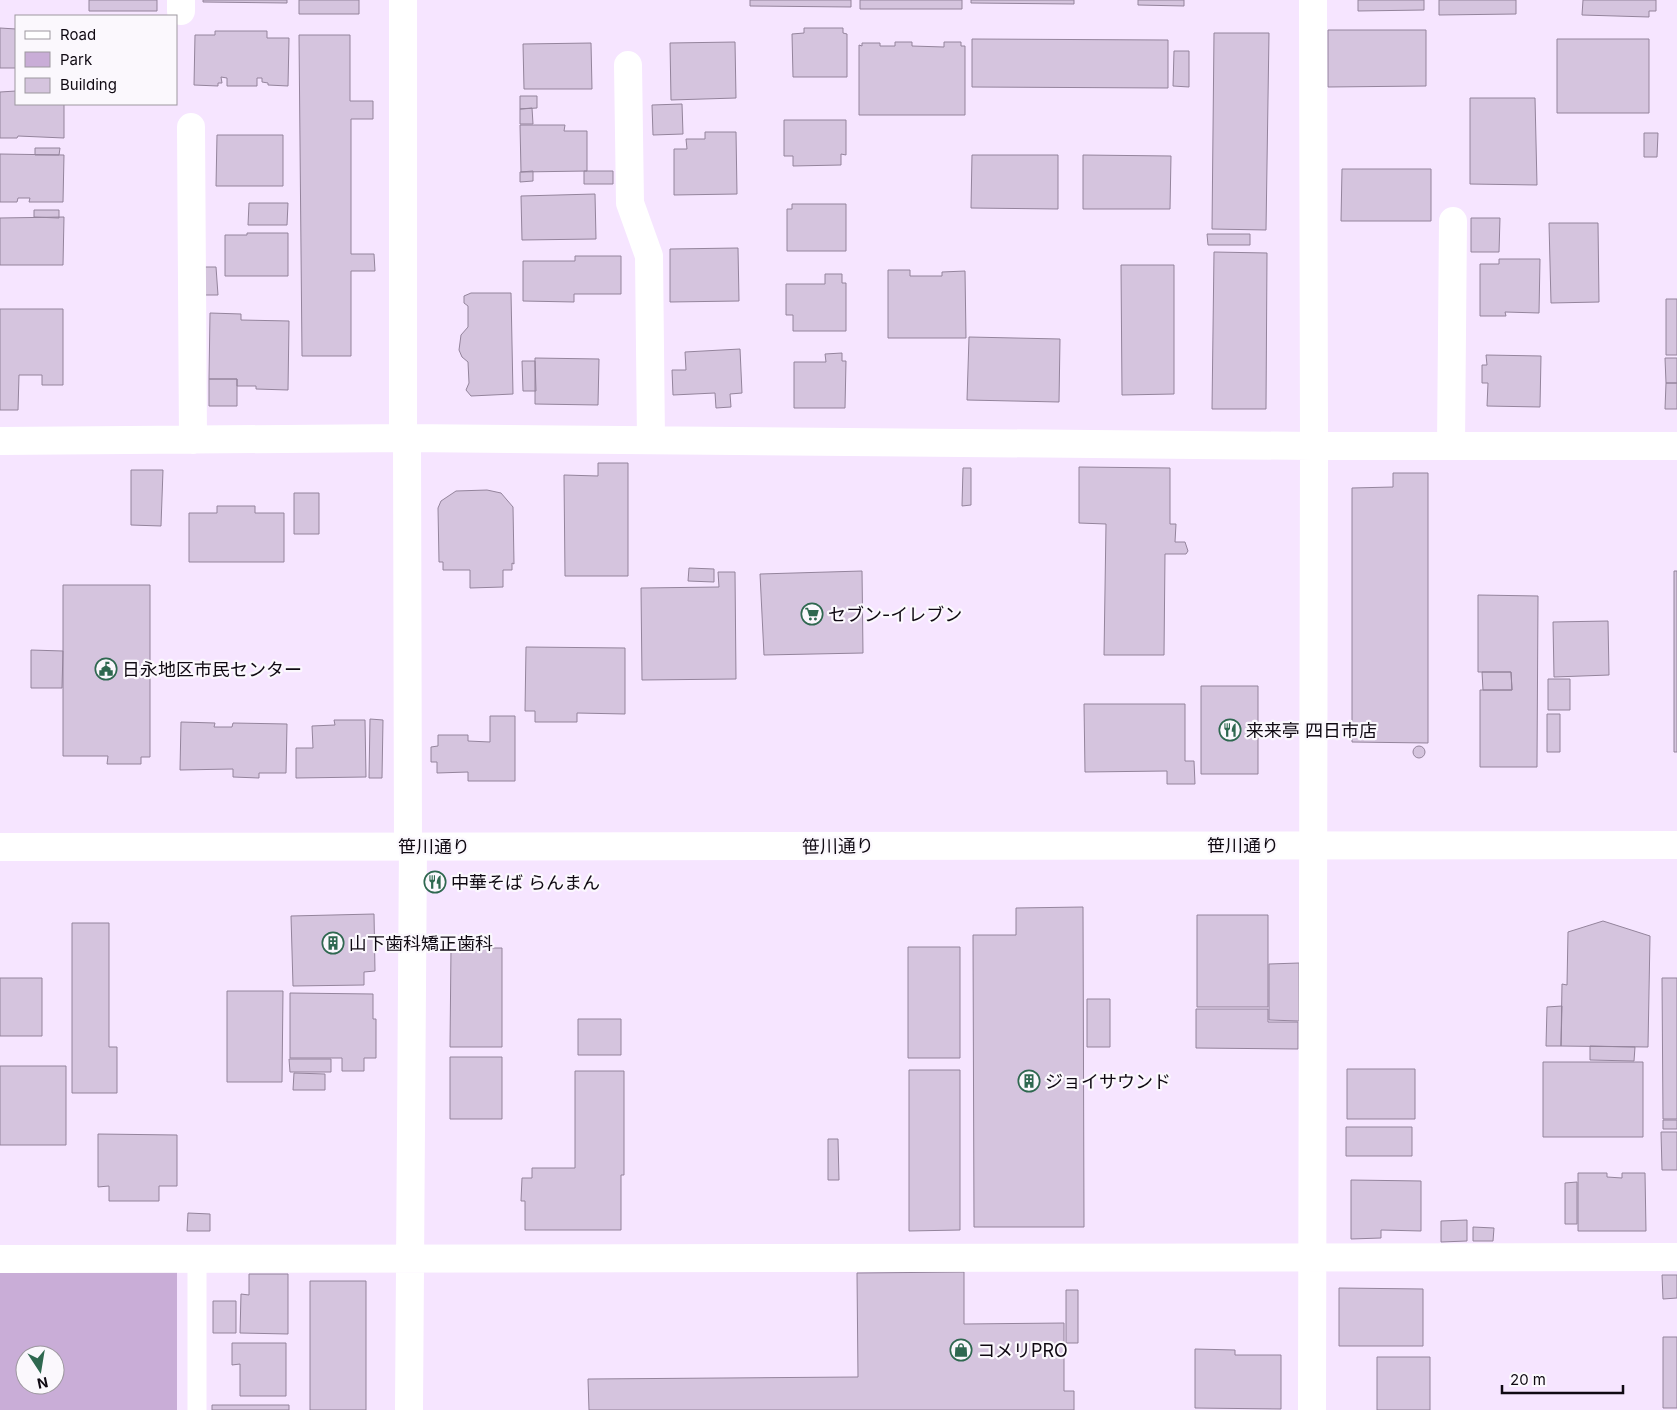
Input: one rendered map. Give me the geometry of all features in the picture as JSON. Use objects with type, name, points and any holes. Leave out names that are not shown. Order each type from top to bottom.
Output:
[{"type":"street","points":[[403,0],[405,438],[410,846],[408,1410]]},
{"type":"street","points":[[1312,1410],[1313,0]]},
{"type":"street","points":[[628,65],[630,203],[649,256],[651,440]]},
{"type":"street","points":[[191,126],[193,440]]},
{"type":"street","points":[[1451,445],[1453,221]]},
{"type":"street","points":[[0,441],[405,438],[1314,446],[1677,446]]},
{"type":"street","name":"笹川通り","points":[[0,847],[1677,845]]},
{"type":"street","points":[[0,1259],[1677,1257]]},
{"type":"lane","points":[[197,1260],[197,1410]]},
{"type":"green space","points":[[0,1271],[177,1271],[177,1410],[0,1410]]},
{"type":"building","points":[[89,0],[157,0],[157,11],[89,11]]},
{"type":"building","points":[[203,0],[287,0],[287,3],[203,2]]},
{"type":"building","points":[[299,0],[359,0],[359,14],[299,14]]},
{"type":"building","points":[[750,0],[851,0],[851,7],[750,6]]},
{"type":"building","points":[[860,0],[962,0],[962,9],[860,9]]},
{"type":"building","points":[[971,0],[1074,0],[1074,4],[971,3]]},
{"type":"building","points":[[1138,0],[1184,0],[1184,6],[1138,5]]},
{"type":"building","points":[[1358,0],[1424,0],[1424,10],[1358,11]]},
{"type":"building","points":[[1439,0],[1516,0],[1516,14],[1439,15]]},
{"type":"building","points":[[1583,0],[1656,0],[1656,11],[1649,11],[1649,17],[1582,15]]},
{"type":"building","points":[[0,28],[15,29],[15,68],[0,68]]},
{"type":"building","points":[[804,28],[843,28],[843,33],[847,34],[847,77],[793,77],[792,34],[804,33]]},
{"type":"building","points":[[1328,30],[1426,30],[1426,86],[1328,87]]},
{"type":"building","points":[[215,31],[267,31],[267,38],[289,38],[288,86],[268,85],[268,83],[262,82],[262,78],[257,78],[257,86],[227,86],[227,78],[221,77],[222,83],[218,83],[218,86],[194,85],[195,35],[215,35]]},
{"type":"building","points":[[1214,33],[1269,33],[1266,230],[1212,229]]},
{"type":"building","points":[[299,35],[350,35],[350,101],[373,101],[373,119],[351,119],[351,254],[374,254],[375,271],[351,271],[351,356],[302,356]]},
{"type":"building","points":[[972,39],[1168,40],[1168,88],[972,87]]},
{"type":"building","points":[[1557,39],[1649,39],[1649,113],[1557,113]]},
{"type":"building","points":[[735,42],[736,98],[671,100],[670,43]]},
{"type":"building","points":[[895,42],[912,42],[912,46],[944,47],[944,42],[961,42],[961,46],[965,46],[965,115],[859,115],[859,45],[862,46],[862,43],[880,43],[880,46],[895,46]]},
{"type":"building","points":[[591,43],[592,89],[524,89],[523,44]]},
{"type":"building","points":[[1174,51],[1189,51],[1189,87],[1173,86]]},
{"type":"building","points":[[15,91],[15,105],[64,105],[64,138],[18,136],[17,138],[0,138],[0,92]]},
{"type":"building","points":[[520,96],[537,96],[537,108],[520,109]]},
{"type":"building","points":[[1470,98],[1535,98],[1537,185],[1470,184]]},
{"type":"building","points":[[682,104],[683,134],[653,135],[652,105]]},
{"type":"building","points":[[532,108],[533,124],[520,124],[520,109]]},
{"type":"building","points":[[784,120],[846,120],[846,155],[841,154],[841,165],[793,166],[793,156],[784,156]]},
{"type":"building","points":[[520,125],[565,125],[564,131],[587,131],[587,171],[521,172]]},
{"type":"building","points":[[705,132],[736,132],[737,194],[674,195],[674,149],[687,149],[686,139],[705,139]]},
{"type":"building","points":[[1644,133],[1658,133],[1657,157],[1644,157]]},
{"type":"building","points":[[217,135],[283,135],[283,186],[216,186]]},
{"type":"building","points":[[35,148],[60,148],[59,155],[35,155]]},
{"type":"building","points":[[0,154],[64,155],[63,202],[29,202],[30,198],[18,198],[17,202],[0,202]]},
{"type":"building","points":[[972,155],[1058,155],[1058,209],[971,208]]},
{"type":"building","points":[[1083,155],[1171,156],[1170,209],[1083,209]]},
{"type":"building","points":[[1342,169],[1431,169],[1431,221],[1341,221]]},
{"type":"building","points":[[533,171],[533,181],[520,182],[520,172]]},
{"type":"building","points":[[584,171],[613,171],[613,184],[584,184]]},
{"type":"building","points":[[595,194],[596,239],[522,240],[521,196]]},
{"type":"building","points":[[249,203],[288,203],[287,225],[248,225]]},
{"type":"building","points":[[792,204],[846,204],[846,251],[787,251],[787,209],[792,209]]},
{"type":"building","points":[[34,210],[59,210],[59,218],[34,217]]},
{"type":"building","points":[[64,217],[63,265],[0,265],[0,218]]},
{"type":"building","points":[[1471,218],[1500,218],[1499,252],[1471,252]]},
{"type":"building","points":[[1549,223],[1598,223],[1599,302],[1551,303]]},
{"type":"building","points":[[247,233],[288,233],[288,276],[225,276],[225,235],[247,235]]},
{"type":"building","points":[[1207,234],[1250,234],[1250,245],[1208,245]]},
{"type":"building","points":[[738,248],[739,301],[670,302],[670,249]]},
{"type":"building","points":[[1214,252],[1267,253],[1266,409],[1212,409]]},
{"type":"building","points":[[575,256],[621,256],[621,294],[574,294],[574,302],[523,301],[523,261],[575,261]]},
{"type":"building","points":[[1499,259],[1540,259],[1539,313],[1505,312],[1506,316],[1480,316],[1480,264],[1499,264]]},
{"type":"building","points":[[1121,265],[1174,265],[1174,394],[1122,395]]},
{"type":"building","points":[[202,267],[216,267],[218,295],[204,295]]},
{"type":"building","points":[[888,270],[910,270],[910,276],[942,276],[942,272],[965,271],[966,338],[888,338]]},
{"type":"building","points":[[825,274],[842,274],[842,283],[846,283],[846,331],[793,331],[793,315],[786,315],[786,284],[825,284]]},
{"type":"building","points":[[471,293],[511,293],[513,394],[471,396],[466,390],[469,383],[468,362],[462,357],[459,350],[461,335],[468,327],[468,306],[464,303],[464,296]]},
{"type":"building","points":[[1666,299],[1677,299],[1677,355],[1666,355]]},
{"type":"building","points":[[0,309],[63,309],[63,385],[42,385],[42,375],[19,375],[18,410],[0,410]]},
{"type":"building","points":[[210,313],[241,314],[241,320],[289,321],[288,390],[256,389],[256,386],[237,386],[237,379],[209,379]]},
{"type":"building","points":[[969,337],[1060,339],[1059,402],[967,400]]},
{"type":"building","points":[[740,349],[742,393],[730,394],[731,407],[716,408],[715,393],[673,395],[672,370],[686,370],[685,352]]},
{"type":"building","points":[[842,353],[842,361],[846,361],[845,408],[794,408],[794,362],[826,362],[825,354]]},
{"type":"building","points":[[1486,355],[1541,356],[1540,407],[1487,406],[1488,383],[1482,383],[1482,365],[1487,365]]},
{"type":"building","points":[[535,358],[599,359],[598,405],[535,404]]},
{"type":"building","points":[[1665,358],[1677,358],[1677,383],[1666,383]]},
{"type":"building","points":[[522,361],[535,361],[536,391],[523,391]]},
{"type":"building","points":[[209,379],[237,379],[237,406],[209,406]]},
{"type":"building","points":[[1666,383],[1677,383],[1677,409],[1665,409]]},
{"type":"building","points":[[598,463],[628,463],[628,576],[565,576],[564,475],[598,476]]},
{"type":"building","points":[[1079,467],[1170,468],[1170,524],[1176,524],[1175,542],[1185,542],[1188,551],[1186,554],[1165,554],[1164,655],[1104,655],[1106,524],[1079,523]]},
{"type":"building","points":[[963,468],[971,468],[971,505],[962,506]]},
{"type":"building","points":[[131,470],[163,470],[161,526],[131,525]]},
{"type":"building","points":[[1393,473],[1428,473],[1428,743],[1352,742],[1352,488],[1393,487]]},
{"type":"building","points":[[487,490],[501,493],[513,507],[514,564],[512,563],[512,570],[503,570],[503,587],[470,588],[470,570],[443,570],[443,562],[439,562],[438,508],[441,501],[456,491]]},
{"type":"building","points":[[294,493],[319,493],[319,534],[294,534]]},
{"type":"building","points":[[217,506],[255,506],[255,513],[284,513],[284,562],[189,562],[189,513],[217,513]]},
{"type":"building","points":[[689,568],[714,569],[714,582],[688,581]]},
{"type":"building","name":"セブン-イレブン","points":[[862,571],[863,653],[764,655],[760,574]]},
{"type":"building","points":[[1674,571],[1677,571],[1677,752],[1674,752]]},
{"type":"building","points":[[718,572],[735,572],[736,679],[642,680],[641,588],[719,587]]},
{"type":"building","name":"日永地区市民センター","points":[[63,585],[150,585],[150,757],[141,757],[141,764],[107,764],[108,756],[63,756]]},
{"type":"building","points":[[1478,595],[1538,596],[1537,767],[1480,767],[1480,690],[1512,690],[1511,672],[1478,672]]},
{"type":"building","points":[[1608,621],[1609,675],[1554,677],[1553,622]]},
{"type":"building","points":[[526,647],[625,648],[625,714],[577,713],[577,722],[535,722],[535,711],[525,711]]},
{"type":"building","points":[[31,650],[63,651],[62,688],[31,688]]},
{"type":"building","points":[[1482,672],[1511,672],[1512,690],[1483,690]]},
{"type":"building","points":[[1548,679],[1570,679],[1570,710],[1548,710]]},
{"type":"building","name":"来来亭 四日市店","points":[[1201,686],[1258,686],[1258,774],[1201,774]]},
{"type":"building","points":[[1084,704],[1185,704],[1185,761],[1194,761],[1195,784],[1167,784],[1167,771],[1085,772]]},
{"type":"building","points":[[1547,714],[1560,714],[1560,752],[1547,752]]},
{"type":"building","points":[[490,716],[515,716],[515,781],[468,781],[468,772],[437,773],[437,762],[431,762],[431,747],[438,746],[438,735],[468,735],[468,741],[490,742]]},
{"type":"building","points":[[370,719],[383,720],[382,778],[369,778]]},
{"type":"building","points":[[334,720],[365,720],[366,777],[296,778],[296,748],[313,748],[312,726],[335,725]]},
{"type":"building","points":[[181,722],[215,723],[214,727],[232,727],[233,723],[287,724],[286,773],[259,773],[259,778],[233,777],[233,769],[180,770]]},
{"type":"building","points":[[1421,746],[1424,747],[1424,757],[1417,758],[1414,757],[1413,750],[1414,747]]},
{"type":"building","name":"ジョイサウンド","points":[[1083,907],[1084,1227],[974,1227],[973,935],[1016,935],[1016,908]]},
{"type":"building","name":"山下歯科矯正歯科","points":[[374,914],[375,971],[364,972],[364,985],[293,986],[291,916]]},
{"type":"building","points":[[1197,915],[1268,915],[1268,1007],[1197,1007]]},
{"type":"building","points":[[1603,921],[1650,936],[1648,1047],[1561,1046],[1562,984],[1567,985],[1568,932]]},
{"type":"building","points":[[72,923],[109,923],[109,1047],[117,1047],[117,1093],[72,1093]]},
{"type":"building","points":[[908,947],[960,947],[960,1058],[908,1058]]},
{"type":"building","points":[[451,948],[502,948],[502,1047],[450,1047]]},
{"type":"building","points":[[1299,963],[1299,1021],[1269,1020],[1269,964]]},
{"type":"building","points":[[0,978],[42,978],[42,1036],[0,1036]]},
{"type":"building","points":[[1662,978],[1677,978],[1677,1119],[1663,1119]]},
{"type":"building","points":[[227,991],[283,991],[282,1082],[227,1082]]},
{"type":"building","points":[[290,993],[373,994],[373,1019],[376,1019],[376,1058],[364,1058],[364,1071],[342,1071],[342,1058],[290,1058]]},
{"type":"building","points":[[1087,999],[1110,999],[1110,1047],[1087,1047]]},
{"type":"building","points":[[1562,1006],[1561,1046],[1546,1046],[1547,1007]]},
{"type":"building","points":[[1196,1009],[1268,1009],[1268,1022],[1298,1022],[1298,1049],[1196,1048]]},
{"type":"building","points":[[578,1019],[621,1019],[621,1055],[578,1055]]},
{"type":"building","points":[[1590,1046],[1635,1047],[1634,1061],[1590,1060]]},
{"type":"building","points":[[450,1057],[502,1057],[502,1119],[450,1119]]},
{"type":"building","points":[[289,1059],[331,1059],[331,1072],[290,1072]]},
{"type":"building","points":[[1543,1062],[1643,1062],[1643,1137],[1543,1137]]},
{"type":"building","points":[[0,1066],[66,1066],[66,1145],[0,1145]]},
{"type":"building","points":[[1347,1069],[1415,1069],[1415,1119],[1347,1119]]},
{"type":"building","points":[[909,1070],[960,1070],[960,1230],[909,1231]]},
{"type":"building","points":[[575,1071],[624,1071],[624,1175],[621,1175],[621,1230],[525,1230],[525,1201],[521,1201],[522,1178],[532,1178],[532,1168],[575,1168]]},
{"type":"building","points":[[294,1073],[325,1074],[325,1090],[293,1090]]},
{"type":"building","points":[[1663,1120],[1677,1120],[1677,1129],[1663,1129]]},
{"type":"building","points":[[1346,1127],[1412,1127],[1412,1156],[1346,1156]]},
{"type":"building","points":[[1661,1132],[1677,1132],[1677,1170],[1662,1170]]},
{"type":"building","points":[[98,1134],[177,1135],[177,1186],[159,1186],[159,1201],[109,1201],[109,1186],[98,1187]]},
{"type":"building","points":[[828,1139],[838,1139],[839,1180],[828,1180]]},
{"type":"building","points":[[1578,1173],[1607,1173],[1607,1177],[1622,1178],[1622,1173],[1645,1173],[1646,1231],[1578,1231]]},
{"type":"building","points":[[1351,1180],[1421,1181],[1421,1231],[1381,1230],[1381,1238],[1351,1239]]},
{"type":"building","points":[[1577,1182],[1577,1224],[1565,1224],[1565,1183]]},
{"type":"building","points":[[188,1213],[210,1214],[210,1231],[187,1231]]},
{"type":"building","points":[[1467,1220],[1467,1241],[1441,1242],[1441,1221]]},
{"type":"building","points":[[1473,1227],[1494,1228],[1493,1241],[1473,1241]]},
{"type":"building","name":"コメリPRO","points":[[964,1272],[964,1324],[1064,1323],[1064,1391],[1074,1391],[1074,1410],[589,1410],[588,1379],[858,1377],[857,1273]]},
{"type":"building","points":[[249,1274],[288,1274],[288,1334],[240,1333],[241,1294],[249,1295]]},
{"type":"building","points":[[1662,1275],[1677,1275],[1677,1298],[1663,1299]]},
{"type":"building","points":[[310,1281],[366,1281],[366,1410],[310,1410]]},
{"type":"building","points":[[1339,1288],[1423,1289],[1423,1346],[1339,1346]]},
{"type":"building","points":[[1066,1290],[1078,1290],[1078,1343],[1066,1343]]},
{"type":"building","points":[[213,1301],[236,1301],[236,1333],[213,1333]]},
{"type":"building","points":[[1663,1337],[1677,1337],[1677,1408],[1663,1408]]},
{"type":"building","points":[[232,1343],[286,1343],[286,1396],[240,1396],[240,1364],[232,1365]]},
{"type":"building","points":[[1195,1349],[1235,1350],[1235,1355],[1281,1355],[1281,1409],[1195,1408]]},
{"type":"building","points":[[1377,1357],[1430,1357],[1430,1410],[1377,1410]]},
{"type":"building","points":[[212,1405],[289,1405],[289,1410],[212,1410]]},
{"type":"place","name":"セブン-イレブン","points":[[812,614]]},
{"type":"place","name":"日永地区市民センター","points":[[106,669]]},
{"type":"place","name":"来来亭 四日市店","points":[[1230,730]]},
{"type":"place","name":"中華そば らんまん","points":[[435,882]]},
{"type":"place","name":"山下歯科矯正歯科","points":[[333,943]]},
{"type":"place","name":"ジョイサウンド","points":[[1029,1081]]},
{"type":"place","name":"コメリPRO","points":[[961,1350]]}]
